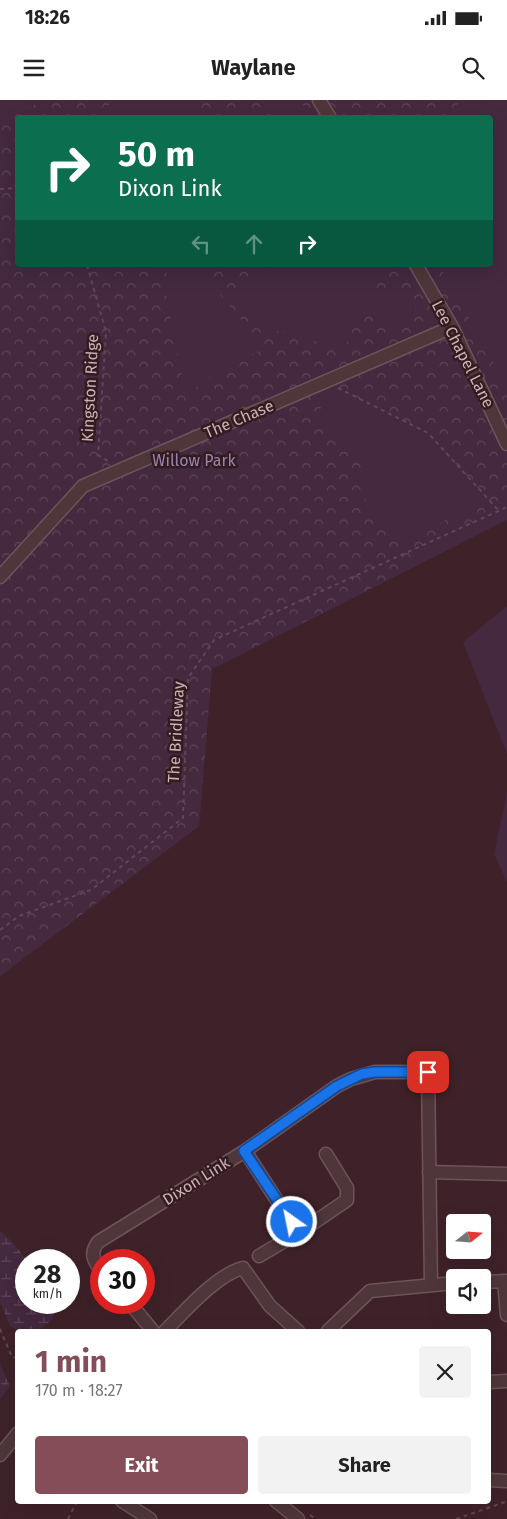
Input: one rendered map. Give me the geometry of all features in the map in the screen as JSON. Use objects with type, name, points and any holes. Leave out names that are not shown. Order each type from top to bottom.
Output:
[{"type":"street","points":[[319,100],[328,115]]},
{"type":"street","name":"Lee Chapel Lane","points":[[417,267],[452,327],[507,444]]},
{"type":"street","name":"The Chase","points":[[0,577],[83,486],[452,327]]},
{"type":"street","name":"Dixon Link","points":[[93,1249],[98,1242],[244,1151],[337,1086],[351,1079],[375,1072],[428,1072],[431,1285]]},
{"type":"street","points":[[244,1151],[292,1222],[297,1227],[306,1228]]},
{"type":"street","points":[[258,1256],[306,1228],[347,1200],[346,1185],[326,1154]]},
{"type":"street","points":[[429,1172],[507,1174]]},
{"type":"street","points":[[167,1329],[201,1295],[226,1276],[244,1268],[270,1306],[296,1329]]},
{"type":"street","points":[[491,1282],[506,1281],[507,1315]]},
{"type":"street","points":[[330,1329],[370,1291],[446,1284]]},
{"type":"street","points":[[139,1314],[151,1329]]},
{"type":"street","points":[[491,1382],[507,1381]]},
{"type":"street","points":[[0,1455],[15,1437]]},
{"type":"street","points":[[491,1480],[507,1481]]},
{"type":"street","points":[[127,1504],[150,1519]]},
{"type":"street","points":[[280,1504],[298,1519]]},
{"type":"path","points":[[0,189],[15,188]]},
{"type":"path","name":"Kingston Ridge","points":[[88,267],[106,332],[98,455],[123,469]]},
{"type":"path","points":[[325,382],[428,433],[499,511]]},
{"type":"path","name":"The Bridleway","points":[[0,930],[20,916],[91,890],[183,818],[188,678],[214,640],[507,507]]},
{"type":"path","points":[[0,1329],[12,1357],[15,1358]]},
{"type":"path","points":[[456,1519],[505,1502]]},
{"type":"path","points":[[68,1519],[76,1504]]},
{"type":"green space","name":"Willow Park","points":[[0,100],[507,100],[507,520],[212,669],[199,826],[0,976]]},
{"type":"green space","name":"Willow Park","points":[[45,100],[120,100],[102,108],[95,115],[15,115],[15,267],[167,267],[165,291],[186,395],[215,373],[265,348],[199,270],[194,267],[273,267],[272,270],[249,279],[235,303],[248,318],[260,317],[276,331],[293,333],[346,352],[350,319],[357,309],[390,328],[410,317],[410,293],[387,289],[373,291],[387,267],[440,267],[507,386],[507,507],[409,552],[414,567],[212,669],[199,826],[0,976],[0,118]],"holes":[[[329,384],[428,433],[488,500],[406,539],[366,505],[359,450],[320,419],[321,405]]]},
{"type":"green space","points":[[188,100],[275,100],[271,109],[274,115],[267,115],[263,107],[220,115],[204,113]]},
{"type":"green space","points":[[300,100],[355,100],[356,102],[359,100],[462,100],[447,115],[319,115],[305,108]]},
{"type":"green space","points":[[507,606],[507,754],[463,642]]},
{"type":"green space","points":[[507,793],[507,882],[494,854]]},
{"type":"green space","points":[[0,1231],[18,1249],[15,1249],[15,1314],[54,1314],[53,1319],[40,1329],[15,1329],[10,1326],[0,1302]]},
{"type":"green space","points":[[0,1364],[10,1386],[0,1399]]},
{"type":"route","points":[[292,1222],[244,1151],[337,1086],[362,1074],[375,1072],[428,1072]]}]
